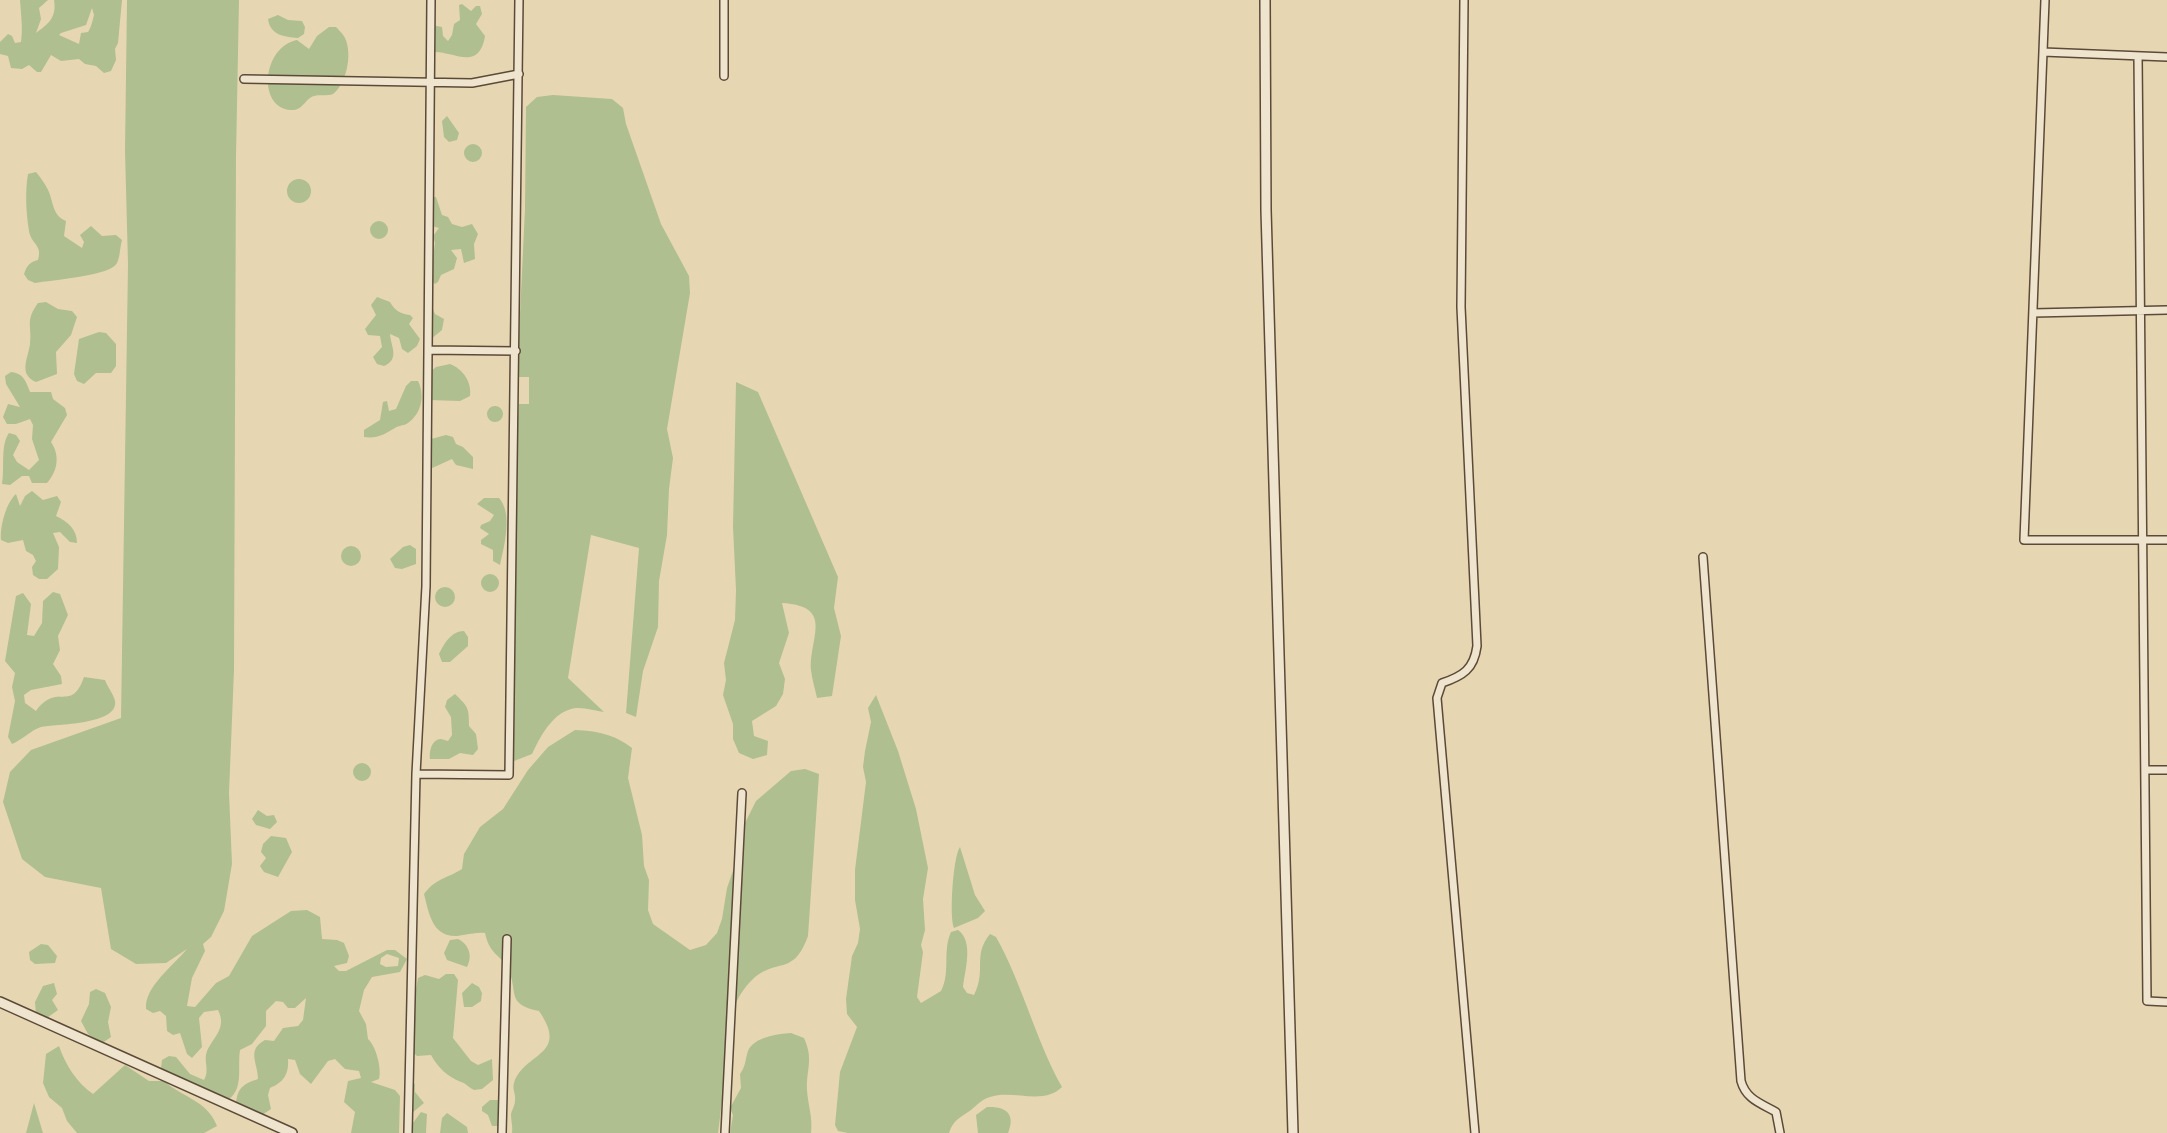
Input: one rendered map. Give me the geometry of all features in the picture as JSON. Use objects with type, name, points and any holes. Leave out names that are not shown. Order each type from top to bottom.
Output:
[{"type":"street","points":[[408,1133],[416,774],[426,586],[431,0]]},
{"type":"street","points":[[416,774],[509,775],[519,0]]},
{"type":"street","points":[[724,0],[724,76]]},
{"type":"street","points":[[1265,0],[1266,210],[1293,1133]]},
{"type":"street","points":[[1464,0],[1461,307],[1477,646],[1474,660],[1466,673],[1442,683],[1437,698],[1475,1133]]},
{"type":"street","points":[[2045,0],[2025,540],[2167,540]]},
{"type":"street","points":[[2043,52],[2167,57]]},
{"type":"street","points":[[2138,56],[2147,1001],[2167,1002]]},
{"type":"street","points":[[244,80],[430,84],[488,82],[519,74]]},
{"type":"street","points":[[2033,313],[2167,310]]},
{"type":"street","points":[[428,350],[516,351]]},
{"type":"street","points":[[1703,557],[1741,1081],[1744,1092],[1750,1098],[1776,1112],[1780,1133]]},
{"type":"street","points":[[2145,770],[2167,770]]},
{"type":"street","points":[[725,1133],[742,793]]},
{"type":"street","points":[[502,1133],[507,939]]},
{"type":"street","points":[[0,1002],[292,1133]]},
{"type":"green space","points":[[20,0],[48,0],[39,8],[41,19],[36,33],[53,16],[54,0],[122,0],[118,43],[115,49],[116,60],[111,71],[104,73],[96,66],[85,64],[79,59],[61,61],[51,55],[41,72],[37,72],[29,65],[22,69],[11,68],[8,56],[0,54],[0,42],[8,34],[12,36],[15,43],[21,42]],"holes":[[[92,8],[94,15],[88,32],[81,33],[79,44],[59,35],[86,25]]]},
{"type":"green space","points":[[127,0],[239,0],[236,157],[234,670],[229,793],[232,864],[224,911],[211,937],[203,944],[205,951],[192,978],[187,1006],[195,1007],[216,983],[229,976],[252,936],[291,911],[307,910],[320,917],[322,939],[344,943],[349,956],[347,963],[334,966],[339,971],[346,971],[387,950],[395,950],[407,959],[400,972],[372,977],[364,990],[359,1011],[366,1024],[368,1039],[374,1047],[379,1064],[379,1079],[371,1082],[395,1090],[400,1096],[399,1133],[351,1133],[355,1112],[344,1102],[348,1081],[361,1078],[359,1071],[345,1069],[335,1059],[328,1061],[311,1084],[300,1074],[295,1060],[288,1059],[285,1077],[270,1088],[268,1095],[271,1109],[259,1117],[236,1105],[242,1087],[258,1079],[254,1057],[256,1048],[265,1040],[274,1041],[283,1028],[298,1026],[303,1020],[306,998],[295,1008],[288,1008],[283,1002],[276,1001],[266,1011],[266,1026],[252,1044],[240,1050],[238,1084],[231,1098],[223,1102],[202,1098],[165,1074],[161,1068],[162,1060],[169,1056],[176,1057],[190,1074],[204,1080],[207,1051],[221,1022],[218,1010],[204,1012],[199,1018],[202,1047],[192,1058],[187,1054],[180,1033],[173,1035],[167,1031],[166,1016],[160,1011],[153,1013],[146,1009],[150,993],[155,985],[187,949],[166,963],[136,964],[111,949],[101,888],[45,877],[22,859],[3,802],[10,772],[31,750],[121,718],[128,264],[125,151]],"holes":[[[387,954],[399,958],[398,966],[386,967],[380,964],[381,958]]]},
{"type":"green space","points":[[462,4],[471,11],[476,6],[480,6],[482,14],[476,24],[485,36],[482,47],[477,54],[471,57],[433,52],[427,43],[432,25],[442,27],[443,36],[448,41],[454,24],[460,20],[459,5]]},
{"type":"green space","points":[[278,15],[288,20],[302,21],[305,27],[304,34],[298,38],[283,36],[275,32],[268,19]]},
{"type":"green space","points":[[329,27],[336,27],[347,45],[347,69],[338,89],[333,94],[312,97],[297,109],[280,107],[273,99],[269,89],[268,77],[277,54],[285,45],[297,40],[309,49],[317,36]]},
{"type":"green space","points":[[553,95],[612,99],[623,108],[626,124],[661,224],[689,276],[690,293],[667,429],[673,458],[667,535],[659,581],[658,627],[643,671],[636,717],[626,713],[639,548],[591,535],[568,678],[604,712],[579,708],[564,712],[547,727],[532,754],[509,763],[509,709],[514,670],[510,521],[519,404],[529,404],[529,377],[517,377],[525,209],[526,107],[537,97]]},
{"type":"green space","points":[[447,116],[459,133],[457,140],[449,142],[444,137],[442,121]]},
{"type":"green space","points":[[473,144],[479,147],[482,153],[479,159],[473,162],[467,159],[464,153],[467,147]]},
{"type":"green space","points":[[36,172],[47,188],[55,211],[66,221],[64,236],[82,248],[84,242],[80,235],[91,226],[102,236],[116,235],[122,240],[117,263],[104,271],[93,274],[35,283],[28,280],[24,274],[25,271],[29,264],[38,260],[39,255],[29,231],[26,202],[28,174]]},
{"type":"green space","points":[[299,179],[308,182],[311,191],[308,200],[299,203],[290,200],[287,191],[290,182]]},
{"type":"green space","points":[[432,197],[436,197],[442,215],[448,217],[452,224],[462,227],[472,224],[478,234],[474,244],[475,259],[464,263],[461,249],[451,250],[457,258],[454,269],[441,275],[435,284],[430,279],[435,243],[433,236],[439,228],[432,226]]},
{"type":"green space","points":[[375,221],[383,221],[388,226],[386,237],[375,239],[370,234],[370,226]]},
{"type":"green space","points":[[377,297],[390,302],[398,312],[410,315],[413,318],[409,324],[420,339],[417,346],[408,353],[402,349],[399,338],[390,334],[393,356],[392,360],[384,366],[377,364],[373,357],[382,347],[380,336],[368,335],[365,329],[376,315],[371,305]]},
{"type":"green space","points":[[46,302],[58,309],[72,311],[77,317],[71,335],[56,352],[57,374],[36,382],[30,379],[26,370],[30,344],[30,319],[38,303]]},
{"type":"green space","points":[[431,305],[435,314],[444,319],[442,330],[431,339],[425,335],[425,309]]},
{"type":"green space","points":[[99,332],[106,333],[116,344],[116,366],[111,373],[96,373],[84,384],[77,381],[74,374],[79,339]]},
{"type":"green space","points":[[450,364],[466,377],[470,386],[470,396],[460,401],[429,400],[428,374],[436,367]]},
{"type":"green space","points":[[11,372],[24,378],[30,392],[51,392],[53,399],[65,408],[67,415],[51,442],[57,458],[54,473],[47,483],[32,483],[29,476],[22,476],[10,485],[2,484],[4,450],[9,433],[16,435],[20,441],[13,455],[17,462],[29,470],[39,460],[32,439],[33,425],[30,419],[16,424],[7,424],[3,417],[8,404],[20,407],[6,384],[5,376]]},
{"type":"green space","points":[[411,381],[418,381],[422,398],[413,419],[381,436],[364,437],[364,430],[380,420],[383,402],[387,401],[389,411],[396,409],[406,386]]},
{"type":"green space","points":[[736,382],[758,392],[838,577],[834,608],[841,636],[832,696],[817,698],[811,670],[816,626],[814,617],[809,610],[798,605],[782,603],[789,633],[779,663],[785,679],[783,694],[776,706],[752,721],[754,736],[768,741],[767,755],[753,759],[739,753],[733,739],[733,724],[723,695],[726,680],[724,663],[735,620],[733,527]]},
{"type":"green space","points":[[492,406],[498,406],[503,414],[501,420],[492,422],[487,417],[487,411]]},
{"type":"green space","points":[[446,435],[453,437],[456,444],[463,447],[473,457],[473,469],[456,465],[452,459],[430,469],[431,439]]},
{"type":"green space","points":[[32,491],[43,500],[57,496],[61,502],[56,516],[71,526],[77,538],[77,543],[70,542],[60,532],[53,533],[59,547],[58,569],[47,579],[39,579],[33,575],[32,567],[36,561],[33,555],[26,551],[23,540],[8,543],[1,540],[4,515],[12,498],[16,494],[20,506],[25,496]]},
{"type":"green space","points":[[484,498],[499,498],[506,512],[506,530],[500,565],[493,561],[493,550],[481,544],[481,540],[489,534],[480,528],[481,525],[490,521],[494,515],[477,504]]},
{"type":"green space","points":[[410,545],[416,549],[416,564],[402,569],[395,568],[390,559],[403,547]]},
{"type":"green space","points":[[351,546],[358,549],[361,556],[358,563],[351,566],[344,563],[341,556],[344,549]]},
{"type":"green space","points":[[486,574],[494,574],[499,579],[497,590],[486,592],[481,587],[481,579]]},
{"type":"green space","points":[[445,587],[452,590],[455,597],[452,604],[445,607],[438,604],[435,597],[438,590]]},
{"type":"green space","points":[[53,592],[60,594],[68,615],[58,636],[60,650],[53,664],[61,676],[62,684],[31,690],[24,695],[25,703],[36,711],[51,698],[74,694],[84,677],[105,680],[115,701],[114,709],[107,715],[85,722],[41,727],[12,744],[8,737],[15,701],[12,687],[15,673],[5,661],[16,596],[23,593],[31,604],[27,635],[34,636],[42,623],[43,601]]},
{"type":"green space","points":[[464,631],[468,637],[468,646],[450,662],[442,662],[439,654],[446,642],[455,633]]},
{"type":"green space","points":[[455,694],[467,708],[469,726],[476,734],[478,749],[473,755],[460,753],[449,759],[430,759],[433,743],[441,739],[448,741],[452,735],[451,717],[445,707],[447,700]]},
{"type":"green space","points":[[876,695],[898,751],[916,809],[928,868],[923,899],[925,930],[921,945],[923,952],[917,997],[921,1003],[941,991],[946,977],[948,939],[951,932],[958,930],[966,941],[967,948],[963,987],[967,993],[974,995],[978,986],[982,949],[990,934],[996,937],[1062,1087],[1046,1095],[999,1095],[987,1098],[958,1119],[949,1133],[848,1133],[838,1131],[835,1125],[840,1072],[857,1027],[847,1014],[846,999],[852,956],[858,943],[860,929],[855,900],[855,870],[866,782],[863,767],[871,722],[868,708]]},
{"type":"green space","points":[[575,730],[605,734],[619,739],[632,748],[628,778],[642,835],[644,866],[649,880],[648,910],[653,924],[690,950],[706,945],[717,933],[722,919],[727,888],[737,859],[742,829],[756,801],[791,771],[805,769],[819,774],[808,936],[797,957],[753,979],[737,1001],[729,1028],[728,1038],[732,1063],[725,1080],[718,1133],[512,1133],[511,1114],[515,1104],[514,1083],[519,1073],[547,1045],[550,1037],[547,1026],[539,1011],[521,1005],[517,1001],[508,969],[492,950],[485,933],[457,936],[442,933],[430,916],[424,894],[437,882],[462,869],[464,854],[480,827],[503,809],[528,770],[548,747]]},
{"type":"green space","points":[[362,763],[368,766],[371,772],[368,778],[362,781],[356,778],[353,772],[356,766]]},
{"type":"green space","points":[[258,810],[267,816],[274,815],[277,822],[270,829],[256,825],[252,819]]},
{"type":"green space","points":[[271,836],[286,838],[292,852],[278,877],[264,872],[260,866],[266,858],[261,852],[263,844]]},
{"type":"green space","points":[[960,847],[975,895],[985,911],[978,918],[954,928],[952,887],[955,862]]},
{"type":"green space","points":[[458,939],[469,951],[470,959],[467,967],[447,960],[444,953],[450,940]]},
{"type":"green space","points":[[41,944],[48,945],[57,956],[55,963],[35,964],[30,960],[29,952]]},
{"type":"green space","points":[[446,974],[454,974],[458,980],[453,1038],[471,1061],[478,1065],[492,1059],[493,1080],[482,1089],[472,1089],[444,1072],[431,1055],[417,1056],[406,1046],[418,978],[425,975],[439,979]]},
{"type":"green space","points":[[54,983],[57,994],[52,1000],[58,1010],[44,1020],[36,1014],[35,1002],[43,986]]},
{"type":"green space","points":[[472,983],[479,987],[482,993],[481,1001],[472,1007],[464,1007],[462,993]]},
{"type":"green space","points":[[96,989],[105,993],[111,1007],[108,1022],[111,1037],[101,1044],[88,1034],[81,1021],[89,1004],[90,992]]},
{"type":"green space","points":[[791,1033],[804,1038],[809,1053],[807,1090],[811,1133],[730,1133],[733,1115],[730,1108],[741,1088],[740,1074],[751,1046],[773,1035]]},
{"type":"green space","points":[[59,1046],[72,1073],[93,1094],[125,1065],[149,1081],[164,1081],[194,1100],[207,1110],[217,1126],[204,1133],[77,1133],[67,1121],[62,1108],[49,1097],[43,1083],[46,1054]]},
{"type":"green space","points":[[409,1080],[415,1084],[415,1092],[424,1103],[412,1113],[404,1107],[404,1085]]},
{"type":"green space","points":[[490,1100],[501,1100],[498,1126],[492,1126],[488,1115],[482,1111],[482,1107]]},
{"type":"green space","points":[[34,1103],[43,1133],[26,1133]]},
{"type":"green space","points":[[987,1107],[999,1108],[1008,1112],[1011,1121],[1008,1133],[978,1133],[976,1115]]},
{"type":"green space","points":[[421,1112],[427,1114],[426,1133],[410,1133],[410,1127]]},
{"type":"green space","points":[[447,1113],[467,1127],[468,1133],[440,1133],[442,1118]]}]
